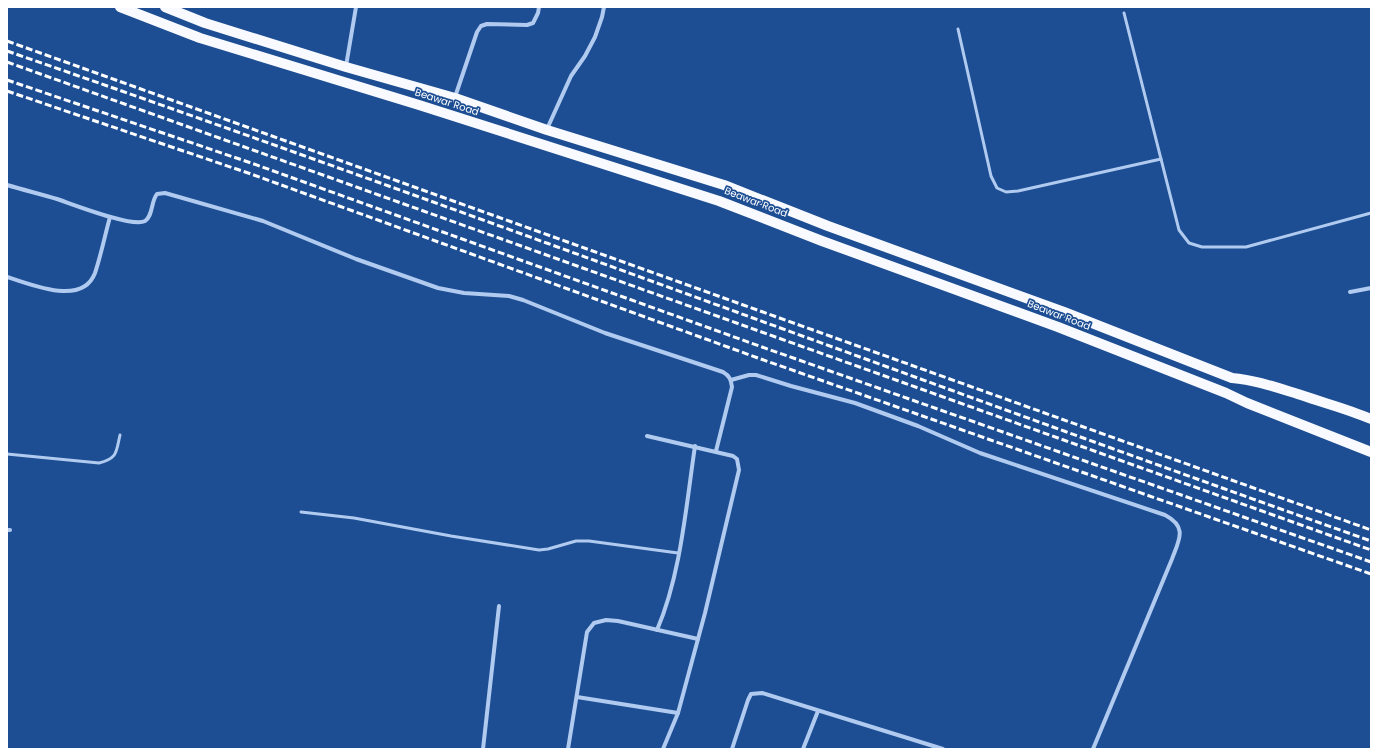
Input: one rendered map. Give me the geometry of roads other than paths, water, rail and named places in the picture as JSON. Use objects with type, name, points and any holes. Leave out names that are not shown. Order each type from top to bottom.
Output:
[{"type":"main road","name":"Beawar Road","points":[[120,7],[200,38],[419,105],[719,201],[822,242],[1065,330],[1371,452]]},
{"type":"main road","name":"Beawar Road","points":[[165,7],[205,22],[346,67],[455,98],[547,130],[724,185],[828,226],[1064,312],[1232,378],[1246,379],[1274,387],[1354,412],[1371,419]]},
{"type":"street","points":[[346,67],[356,7]]},
{"type":"street","points":[[455,98],[477,32],[481,26],[487,24],[528,25],[533,23],[539,7]]},
{"type":"street","points":[[547,130],[571,76],[595,38],[604,7]]},
{"type":"street","points":[[7,185],[57,199],[110,217],[131,222],[144,222],[149,216],[154,197],[157,194],[165,193],[263,221],[356,259],[438,288],[464,293],[509,296],[523,300],[605,333],[724,372],[731,380],[732,387],[716,451]]},
{"type":"street","points":[[7,277],[59,291],[74,291],[85,287],[94,274],[110,217]]},
{"type":"street","points":[[1350,292],[1371,288]]},
{"type":"street","points":[[731,380],[749,375],[756,375],[855,403],[918,426],[980,453],[1165,515],[1177,523],[1180,536],[1172,559],[1093,749]]},
{"type":"street","points":[[647,436],[733,456],[737,459],[739,470],[698,639],[678,713],[663,749]]},
{"type":"street","points":[[657,630],[666,609],[673,582],[695,446]]},
{"type":"street","points":[[483,749],[498,606]]},
{"type":"street","points":[[568,749],[587,632],[594,623],[606,620],[618,621],[698,639]]},
{"type":"street","points":[[732,749],[751,694],[762,693],[932,747],[943,749]]},
{"type":"street","points":[[577,697],[678,713]]},
{"type":"street","points":[[803,749],[818,710]]},
{"type":"lane","points":[[1124,13],[1179,230],[1189,243],[1202,247],[1246,247],[1371,213]]},
{"type":"lane","points":[[958,29],[991,176],[997,188],[1006,192],[1018,191],[1161,159]]},
{"type":"lane","points":[[7,454],[99,463],[109,460],[116,454],[120,435]]},
{"type":"lane","points":[[301,512],[354,518],[451,536],[539,550],[576,541],[588,541],[678,553]]},
{"type":"railway","points":[[7,41],[1371,530]]},
{"type":"railway","points":[[7,51],[519,233],[1371,541]]},
{"type":"railway","points":[[7,62],[1371,550]]},
{"type":"railway","points":[[7,80],[254,164],[762,347],[1371,562]]},
{"type":"railway","points":[[7,91],[251,174],[758,358],[1371,574]]}]
